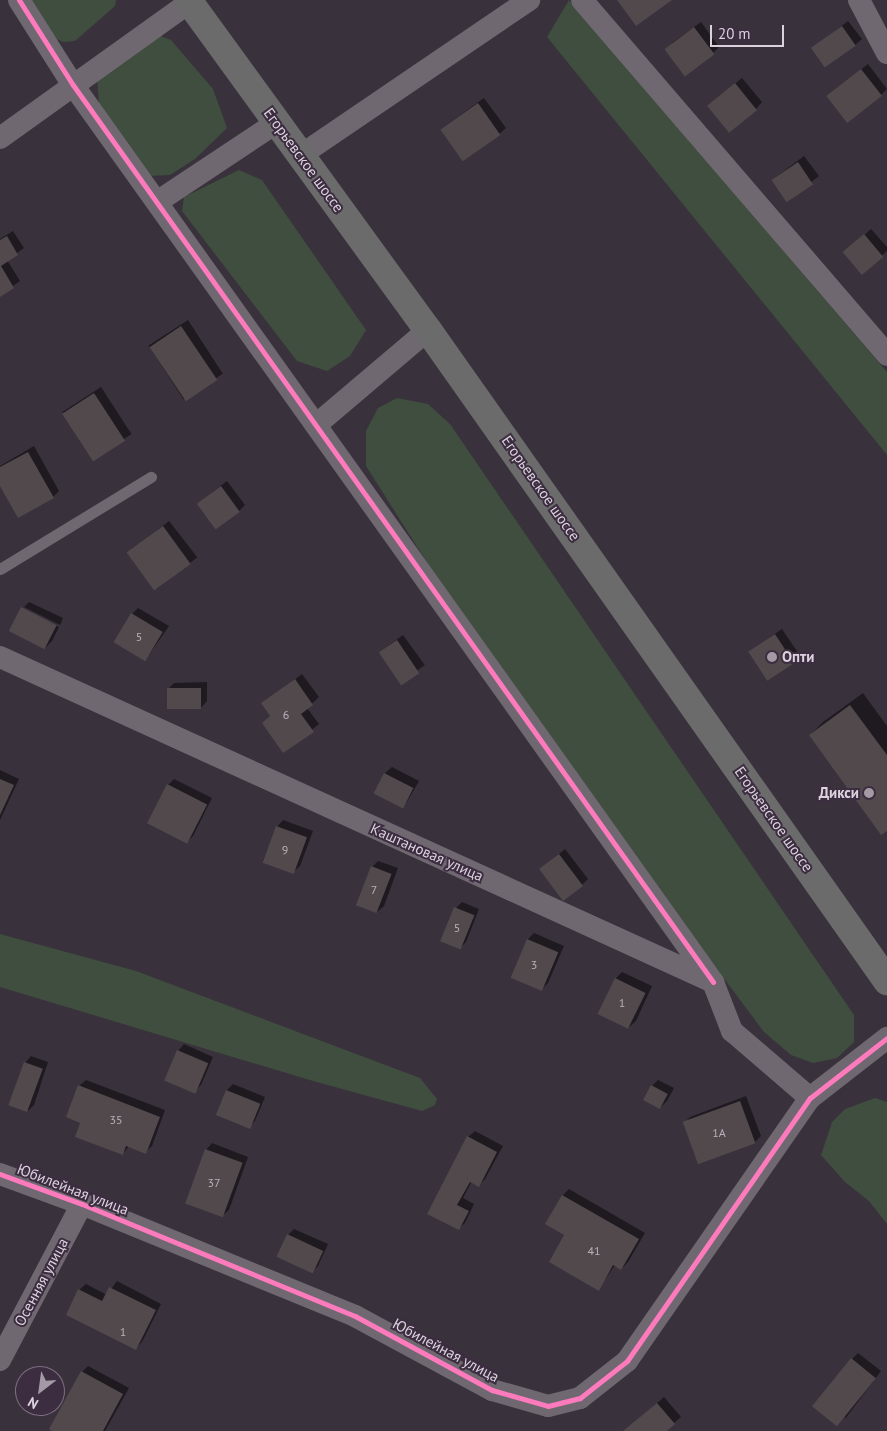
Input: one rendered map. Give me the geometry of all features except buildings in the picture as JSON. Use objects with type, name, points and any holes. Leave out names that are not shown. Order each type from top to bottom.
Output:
[{"type":"main road","name":"Егорьевское шоссе","points":[[189,1],[276,124],[301,155],[428,330],[887,981]]},
{"type":"street","points":[[19,0],[73,85],[713,982],[732,1031],[810,1098]]},
{"type":"street","points":[[301,155],[529,0]]},
{"type":"street","points":[[582,0],[887,355]]},
{"type":"street","points":[[859,0],[887,53]]},
{"type":"street","points":[[0,138],[189,1]]},
{"type":"street","points":[[157,202],[276,124]]},
{"type":"street","points":[[316,425],[428,330]]},
{"type":"street","name":"Каштановая улица","points":[[0,657],[713,982]]},
{"type":"street","name":"Юбилейная улица","points":[[0,1174],[82,1204],[355,1316],[492,1390],[548,1406],[580,1398],[627,1361],[810,1098],[887,1038]]},
{"type":"street","name":"Осенняя улица","points":[[0,1360],[82,1204]]},
{"type":"lane","points":[[0,570],[151,477]]},
{"type":"green space","points":[[26,0],[116,0],[115,6],[75,41],[63,42],[48,35]]},
{"type":"green space","points":[[569,0],[887,372],[887,455],[547,37]]},
{"type":"green space","points":[[152,33],[171,40],[213,89],[227,128],[195,159],[170,175],[149,176],[99,104],[97,76]]},
{"type":"green space","points":[[239,170],[262,180],[366,330],[350,356],[327,371],[297,361],[182,211],[184,197]]},
{"type":"green space","points":[[397,398],[428,404],[450,424],[854,1015],[854,1042],[837,1058],[813,1063],[791,1055],[764,1032],[504,684],[366,466],[366,431],[378,408]]},
{"type":"green space","points":[[0,934],[136,971],[420,1078],[437,1099],[435,1105],[422,1111],[313,1081],[0,987]]},
{"type":"green space","points":[[875,1098],[887,1102],[887,1224],[869,1201],[845,1182],[821,1155],[832,1122],[845,1109]]},
{"type":"cycle path","points":[[19,0],[73,85],[713,982]]},
{"type":"cycle path","points":[[0,1174],[82,1204],[355,1316],[492,1390],[548,1406],[580,1398],[627,1361],[810,1098],[887,1038]]},
{"type":"place","name":"Опти","points":[[772,657]]},
{"type":"place","name":"Дикси","points":[[869,793]]}]
